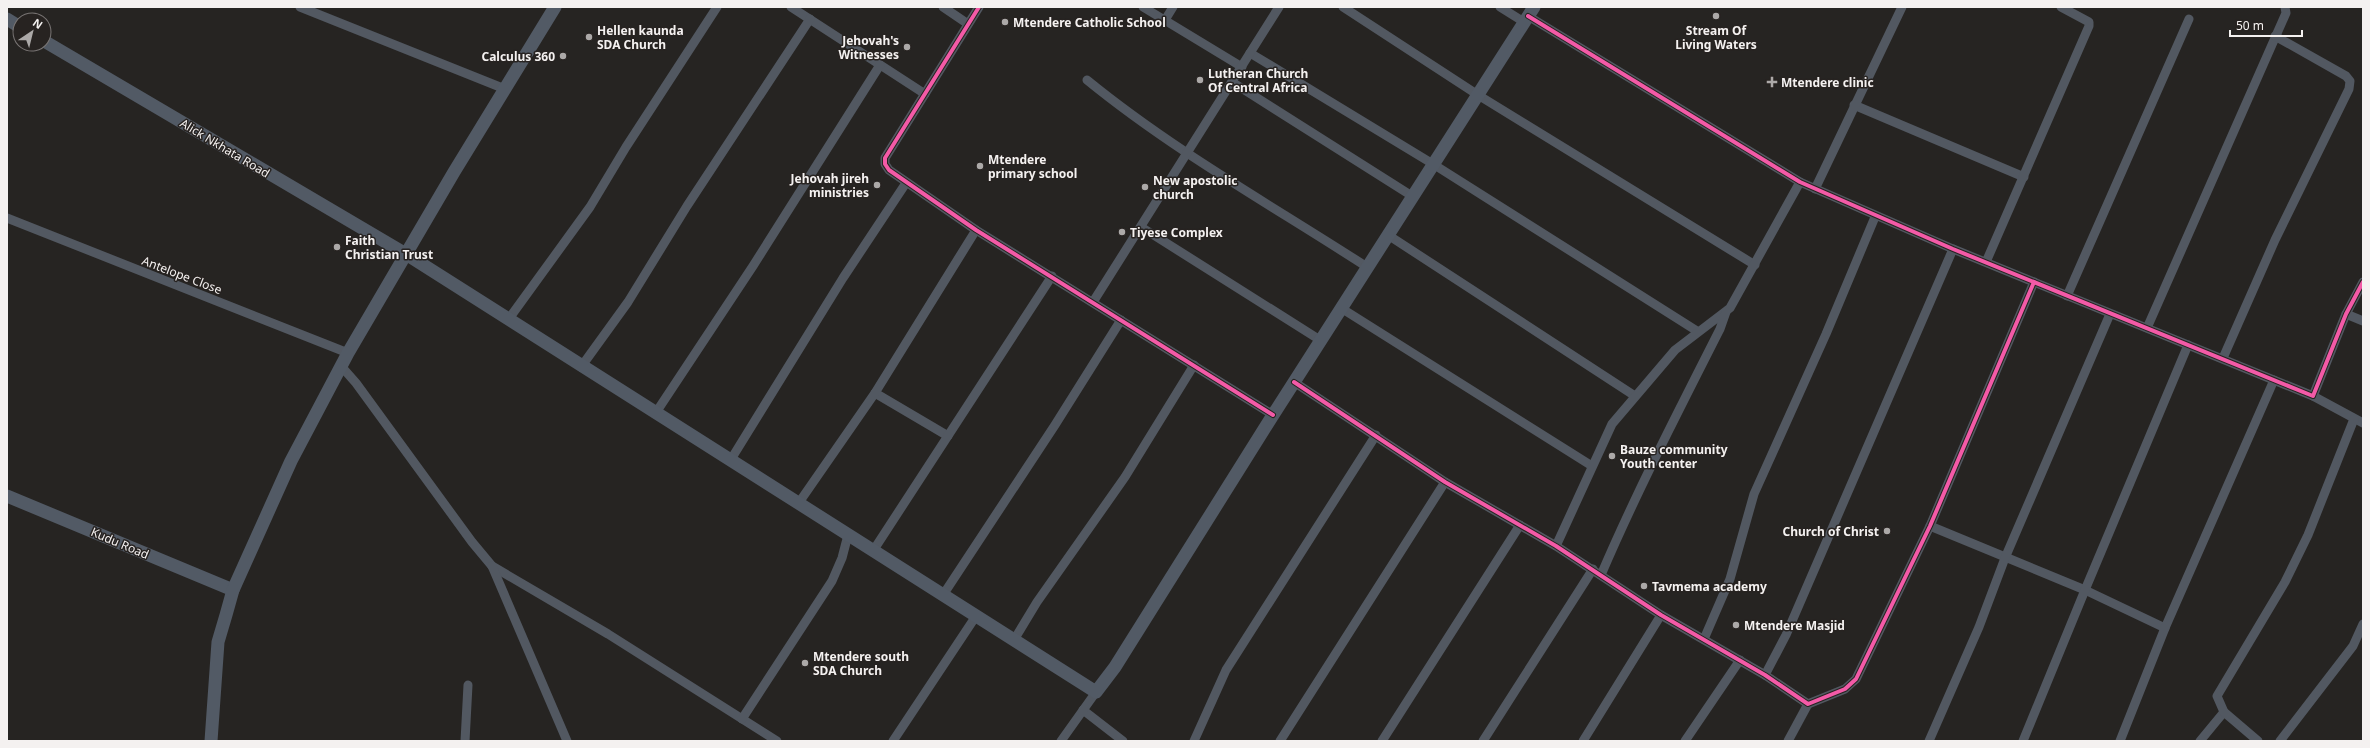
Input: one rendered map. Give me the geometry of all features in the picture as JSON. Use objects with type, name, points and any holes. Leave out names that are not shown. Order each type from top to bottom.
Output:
[{"type":"main road","points":[[210,741],[218,642],[233,590],[290,461],[348,352],[555,7]]},
{"type":"main road","points":[[1096,692],[1115,667],[1320,340],[1528,15]]},
{"type":"main road","name":"Alick Nkhata Road","points":[[52,46],[406,254],[655,414],[848,534],[1096,692]]},
{"type":"main road","name":"Kudu Road","points":[[7,496],[233,590]]},
{"type":"street","points":[[300,7],[505,89]]},
{"type":"street","points":[[508,320],[590,207],[626,147],[717,7]]},
{"type":"street","points":[[791,7],[925,94]]},
{"type":"street","points":[[943,7],[968,24]]},
{"type":"street","points":[[979,7],[885,158],[885,164],[889,170],[976,230],[1273,415]]},
{"type":"street","points":[[1143,7],[1242,66]]},
{"type":"street","points":[[1165,20],[1173,7]]},
{"type":"street","points":[[1093,302],[1279,7]]},
{"type":"street","points":[[1343,7],[1478,94],[1755,265]]},
{"type":"street","points":[[1500,7],[1528,15],[1800,182],[1875,217],[2313,396],[2363,423]]},
{"type":"street","points":[[1815,189],[1902,7]]},
{"type":"street","points":[[1986,262],[2089,26],[2089,22],[2086,18],[2061,7]]},
{"type":"street","points":[[2147,328],[2286,13],[2285,7]]},
{"type":"street","points":[[581,367],[628,302],[687,206],[810,19]]},
{"type":"street","points":[[2067,296],[2189,19]]},
{"type":"street","points":[[2223,358],[2275,240],[2349,89],[2350,82],[2346,76],[2275,36]]},
{"type":"street","points":[[1250,53],[1434,164],[1697,331]]},
{"type":"street","points":[[655,414],[762,253],[880,65]]},
{"type":"street","points":[[1087,80],[1129,114],[1187,155],[1367,267]]},
{"type":"street","points":[[1232,82],[1412,196]]},
{"type":"street","points":[[1854,105],[2024,177]]},
{"type":"street","points":[[1601,575],[1638,491],[1672,427],[1720,329],[1726,312],[1755,265],[1800,182]]},
{"type":"street","points":[[730,461],[843,278],[906,183]]},
{"type":"street","points":[[1704,639],[1730,579],[1754,494],[1826,334],[1875,217]]},
{"type":"street","name":"Antelope Close","points":[[7,218],[348,352]]},
{"type":"street","points":[[1141,227],[1320,340]]},
{"type":"street","points":[[798,504],[875,393],[976,230]]},
{"type":"street","points":[[1388,235],[1635,396]]},
{"type":"street","points":[[1765,675],[1786,635],[1953,249]]},
{"type":"street","points":[[873,551],[1052,276]]},
{"type":"street","points":[[1788,741],[1808,704],[1845,689],[1856,679],[1930,526],[2034,282]]},
{"type":"street","points":[[2313,396],[2346,314],[2363,282]]},
{"type":"street","points":[[1341,308],[1592,466]]},
{"type":"street","points":[[1556,546],[1612,424],[1675,350],[1697,331],[1711,324],[1726,312]]},
{"type":"street","points":[[1929,741],[1980,626],[2005,558],[2110,314]]},
{"type":"street","points":[[2346,314],[2363,321]]},
{"type":"street","points":[[943,595],[1051,432],[1121,320]]},
{"type":"street","points":[[2024,741],[2084,590],[2188,345]]},
{"type":"street","points":[[1014,640],[1037,602],[1125,477],[1194,365]]},
{"type":"street","points":[[341,366],[356,383],[467,536],[492,566],[567,741]]},
{"type":"street","points":[[2120,741],[2165,628],[2274,380]]},
{"type":"street","points":[[1294,382],[1445,482],[1556,546],[1661,615],[1765,675],[1808,704]]},
{"type":"street","points":[[875,393],[948,436]]},
{"type":"street","points":[[2258,741],[2224,712],[2216,696],[2285,582],[2308,535],[2354,419]]},
{"type":"street","points":[[1194,741],[1226,670],[1376,435]]},
{"type":"street","points":[[1280,741],[1445,482]]},
{"type":"street","points":[[1382,741],[1520,525]]},
{"type":"street","points":[[1930,526],[2084,590],[2165,628]]},
{"type":"street","points":[[742,719],[832,582],[842,558],[848,534]]},
{"type":"street","points":[[492,566],[608,634],[777,741]]},
{"type":"street","points":[[1483,741],[1593,569]]},
{"type":"street","points":[[1584,741],[1661,615]]},
{"type":"street","points":[[893,741],[976,616]]},
{"type":"street","points":[[2280,741],[2353,646],[2363,624]]},
{"type":"street","points":[[1685,741],[1740,660]]},
{"type":"street","points":[[464,741],[468,685]]},
{"type":"street","points":[[1061,741],[1096,692]]},
{"type":"street","points":[[1083,710],[1123,741]]},
{"type":"street","points":[[2200,741],[2224,712]]},
{"type":"cycle path","points":[[979,7],[885,158],[885,164],[889,170],[976,230],[1273,415]]},
{"type":"cycle path","points":[[1528,16],[1800,182],[1953,249],[2313,396],[2346,314],[2363,282]]},
{"type":"cycle path","points":[[1294,382],[1445,482],[1556,546],[1661,615],[1765,675],[1808,704],[1845,689],[1856,679],[1930,526],[2034,282]]},
{"type":"place","name":"Stream Of Living Waters","points":[[1716,16]]},
{"type":"place","name":"Mtendere Catholic School","points":[[1005,22]]},
{"type":"place","name":"Hellen kaunda SDA Church","points":[[589,37]]},
{"type":"place","name":"Jehovah's Witnesses","points":[[907,47]]},
{"type":"place","name":"Calculus 360","points":[[563,56]]},
{"type":"place","name":"Lutheran Church Of Central Africa","points":[[1200,80]]},
{"type":"place","name":"Mtendere clinic","points":[[1772,82]]},
{"type":"place","name":"Mtendere primary school","points":[[980,166]]},
{"type":"place","name":"Jehovah jireh ministries","points":[[877,185]]},
{"type":"place","name":"New apostolic church","points":[[1145,187]]},
{"type":"place","name":"Tiyese Complex","points":[[1122,232]]},
{"type":"place","name":"Faith Christian Trust","points":[[337,247]]},
{"type":"place","name":"Bauze community Youth center","points":[[1612,456]]},
{"type":"place","name":"Church of Christ","points":[[1887,531]]},
{"type":"place","name":"Tavmema academy","points":[[1644,586]]},
{"type":"place","name":"Mtendere Masjid","points":[[1736,625]]},
{"type":"place","name":"Mtendere south SDA Church","points":[[805,663]]}]
